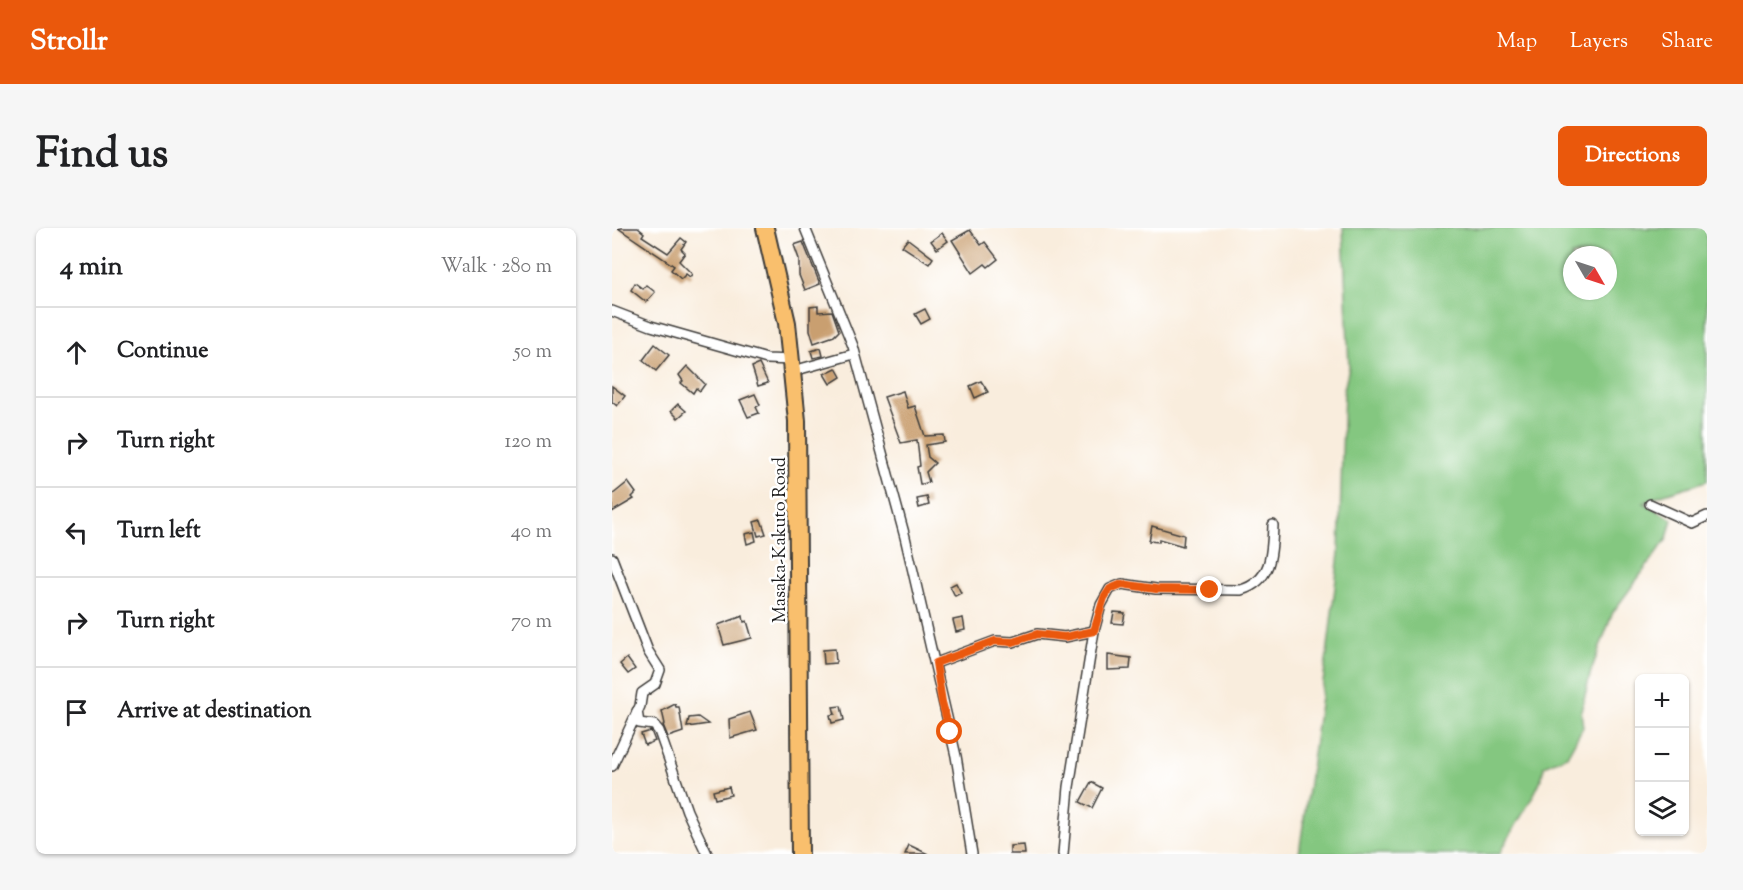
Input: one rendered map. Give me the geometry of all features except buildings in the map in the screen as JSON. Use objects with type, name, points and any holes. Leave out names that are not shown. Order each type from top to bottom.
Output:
[{"type":"highway","name":"Masaka-Kakuto Road","points":[[765,228],[780,281],[793,365],[798,432],[800,854]]},
{"type":"street","points":[[805,228],[840,309],[854,354],[936,663],[942,702],[956,756],[972,854]]},
{"type":"street","points":[[612,311],[651,326],[793,365],[854,354]]},
{"type":"street","points":[[1650,504],[1692,523],[1707,516]]},
{"type":"street","points":[[1063,854],[1069,787],[1094,631],[1104,598],[1110,589],[1122,584],[1156,589],[1241,590],[1250,587],[1271,563],[1273,525]]},
{"type":"street","points":[[612,558],[648,651],[660,670],[654,684],[642,693],[637,711],[612,766]]},
{"type":"street","points":[[936,663],[995,641],[1013,642],[1037,634],[1065,637],[1094,631]]},
{"type":"street","points":[[637,711],[639,723],[657,727],[687,811],[707,854]]},
{"type":"green space","points":[[1343,228],[1707,228],[1707,481],[1658,496],[1644,503],[1672,519],[1667,539],[1613,612],[1591,671],[1581,711],[1583,727],[1567,756],[1544,766],[1543,775],[1533,797],[1500,854],[1299,854],[1339,553],[1344,390],[1349,367]]},
{"type":"route","points":[[950,732],[942,702],[936,663],[988,642],[1007,643],[1037,634],[1065,637],[1094,631],[1104,598],[1110,589],[1122,584],[1156,589],[1210,590]]}]
